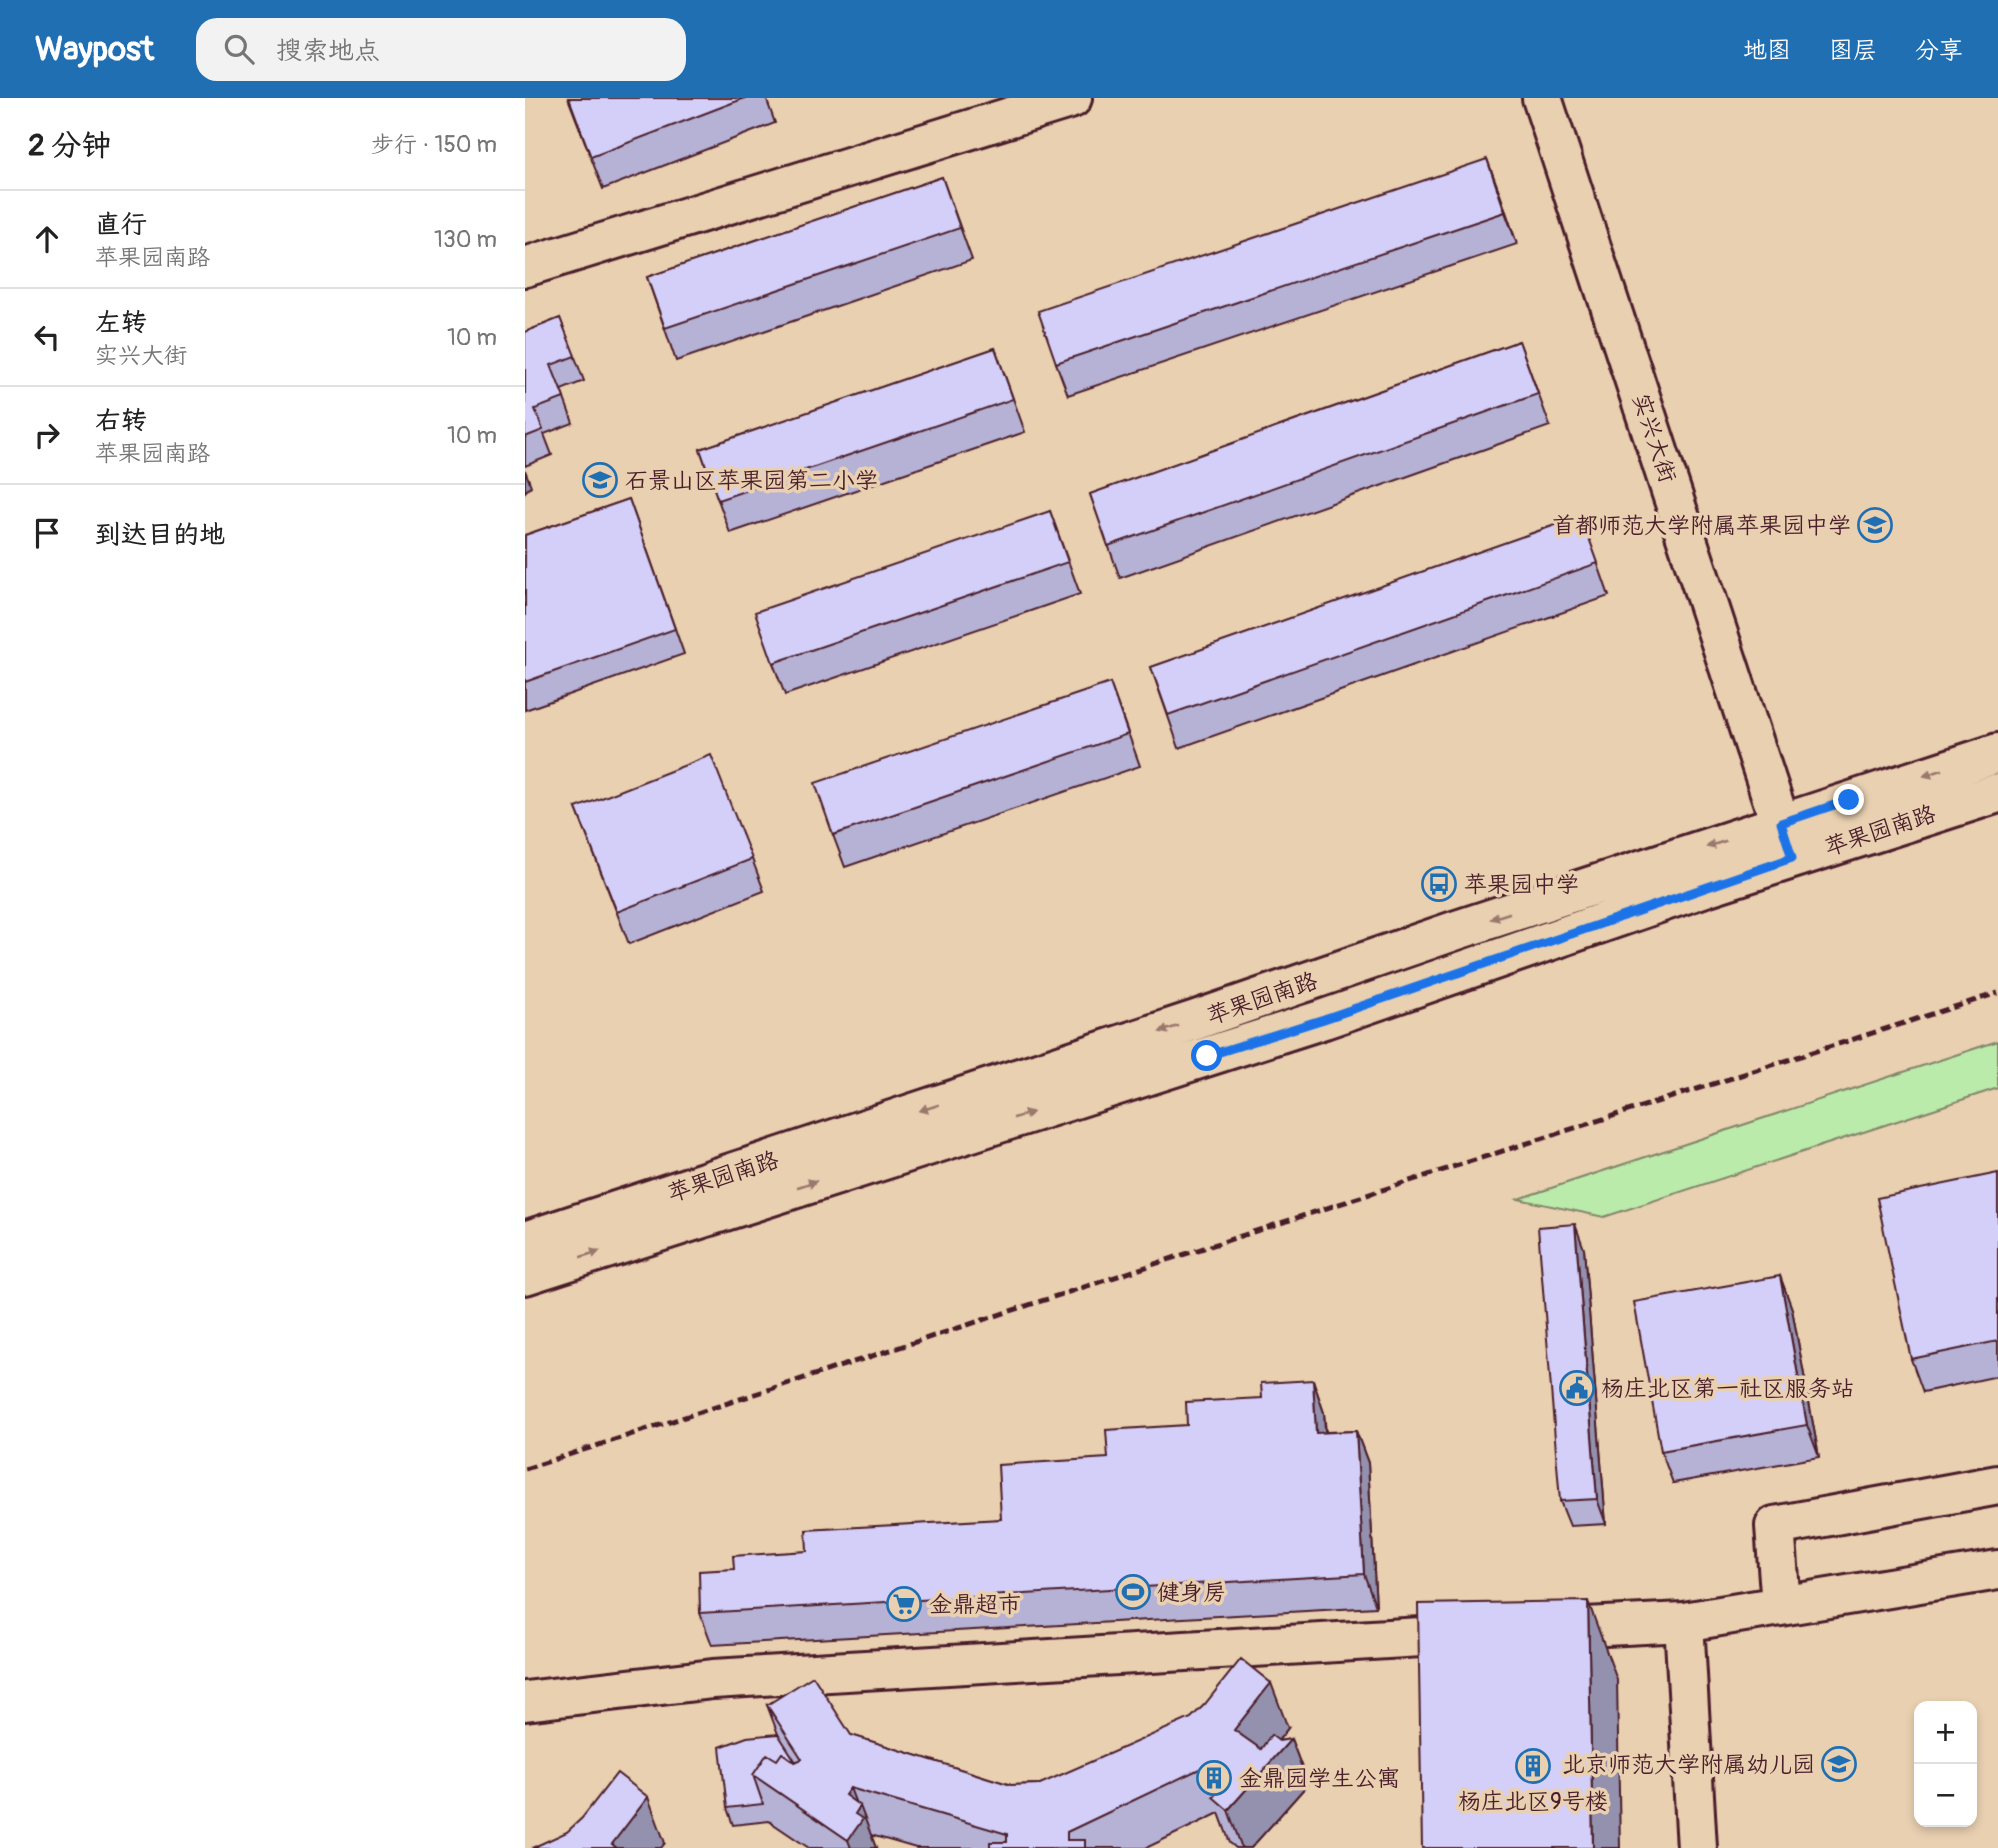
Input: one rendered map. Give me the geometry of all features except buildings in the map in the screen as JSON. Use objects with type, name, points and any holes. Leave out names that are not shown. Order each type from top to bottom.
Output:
[{"type":"street","points":[[525,267],[1072,98]]},
{"type":"street","name":"实兴大街","points":[[1542,98],[1786,841]]},
{"type":"street","name":"苹果园南路","points":[[525,1275],[1324,1019],[1786,841],[1998,753]]},
{"type":"street","name":"苹果园南路","points":[[525,1241],[1170,1029],[1457,930],[1786,841],[1998,793]]},
{"type":"street","points":[[1781,1605],[1775,1526],[1998,1485]]},
{"type":"street","points":[[525,1701],[713,1679],[1683,1622],[1998,1570]]},
{"type":"street","points":[[1683,1622],[1697,1848]]},
{"type":"green space","points":[[1998,1041],[1998,1088],[1604,1217],[1518,1199]]},
{"type":"railway","points":[[525,1469],[1998,993]]},
{"type":"place","name":"石景山区苹果园第二小学","points":[[600,480]]},
{"type":"place","name":"首都师范大学附属苹果园中学","points":[[1875,525]]},
{"type":"place","name":"苹果园中学","points":[[1439,884]]},
{"type":"place","name":"杨庄北区第一社区服务站","points":[[1577,1388]]},
{"type":"place","name":"健身房","points":[[1133,1592]]},
{"type":"place","name":"金鼎超市","points":[[904,1604]]},
{"type":"place","name":"北京师范大学附属幼儿园","points":[[1839,1764]]},
{"type":"place","name":"杨庄北区9号楼","points":[[1533,1766]]},
{"type":"place","name":"金鼎园学生公寓","points":[[1214,1778]]},
{"type":"route","points":[[1207,1056],[1324,1019],[1792,858],[1781,823],[1849,800]]}]
